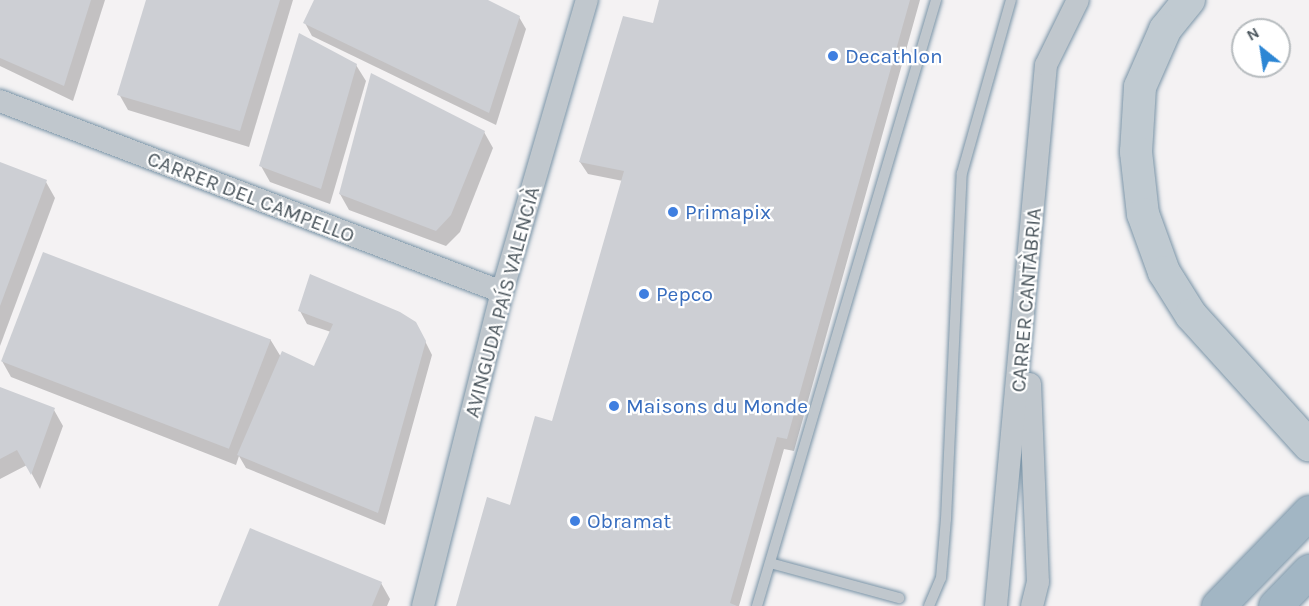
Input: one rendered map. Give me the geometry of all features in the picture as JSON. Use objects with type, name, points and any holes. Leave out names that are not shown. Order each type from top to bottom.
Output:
[{"type":"highway","points":[[1218,606],[1309,512]]},
{"type":"highway","points":[[1275,606],[1309,572]]},
{"type":"main road","points":[[1189,0],[1165,30],[1140,87],[1136,152],[1143,214],[1164,272],[1191,315],[1269,405],[1309,445]]},
{"type":"street","name":"CARRER CANTÀBRIA","points":[[996,606],[1046,65],[1078,0]]},
{"type":"street","name":"AVINGUDA PAÍS VALENCIÀ","points":[[423,606],[502,292],[579,3]]},
{"type":"street","name":"CARRER DEL CAMPELLO","points":[[0,101],[502,292]]},
{"type":"street","points":[[1027,286],[1038,582],[1032,606]]},
{"type":"lane","points":[[760,605],[770,563],[936,0]]},
{"type":"lane","points":[[929,606],[941,578],[946,519],[962,173],[1011,0]]},
{"type":"lane","points":[[770,563],[899,598]]},
{"type":"building","points":[[0,0],[91,0],[64,86],[0,58]]},
{"type":"building","points":[[146,0],[280,0],[240,131],[117,95]]},
{"type":"building","points":[[314,0],[488,0],[520,16],[489,113],[303,23]]},
{"type":"building","points":[[659,0],[910,0],[787,439],[777,437],[730,603],[737,606],[456,606],[487,497],[510,505],[535,416],[552,421],[624,171],[579,162],[623,16],[653,23]]},
{"type":"building","points":[[299,33],[357,64],[321,189],[259,166]]},
{"type":"building","points":[[371,73],[485,131],[451,215],[436,231],[339,194]]},
{"type":"building","points":[[0,162],[47,180],[0,306]]},
{"type":"building","points":[[43,252],[271,339],[229,449],[1,361]]},
{"type":"building","points":[[310,274],[400,312],[416,322],[426,341],[378,513],[237,455],[282,351],[314,366],[333,324],[298,311]]},
{"type":"building","points":[[0,387],[55,408],[31,475],[17,450],[0,459]]},
{"type":"building","points":[[250,528],[382,582],[372,606],[218,606]]},
{"type":"place","name":"Decathlon","points":[[833,56]]},
{"type":"place","name":"Primapix","points":[[673,212]]},
{"type":"place","name":"Pepco","points":[[644,294]]},
{"type":"place","name":"Maisons du Monde","points":[[614,406]]},
{"type":"place","name":"Obramat","points":[[575,521]]}]
